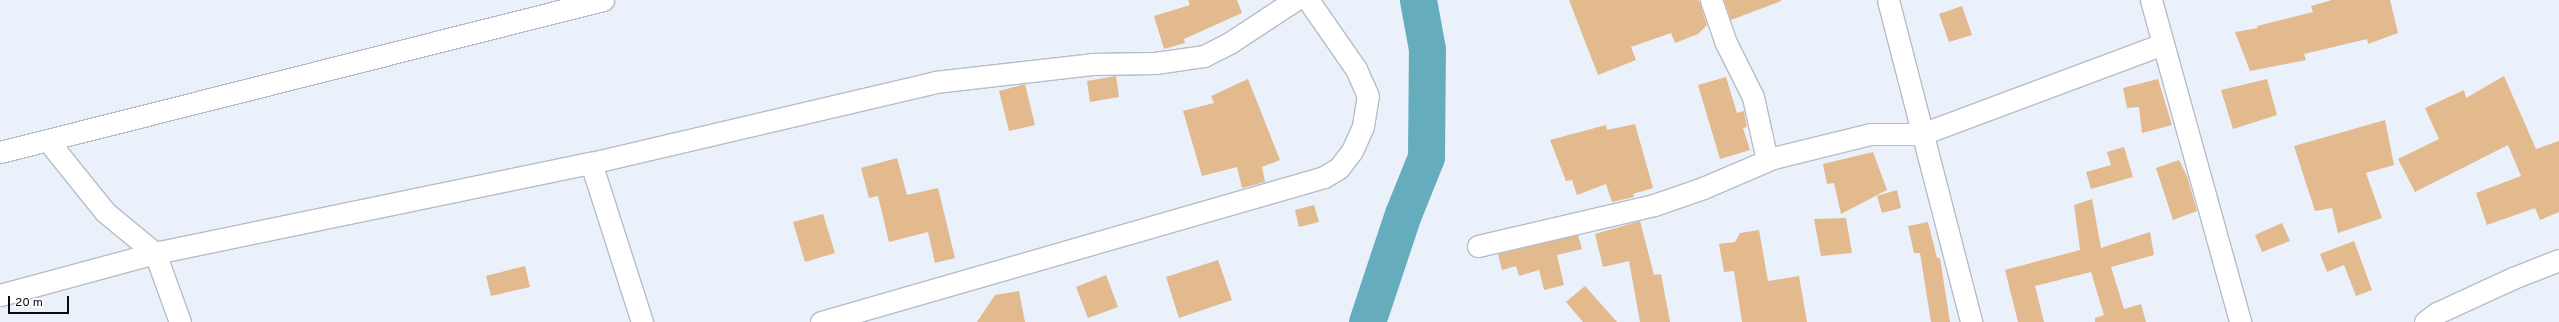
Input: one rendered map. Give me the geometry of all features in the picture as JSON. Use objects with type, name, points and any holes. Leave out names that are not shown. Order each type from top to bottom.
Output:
[{"type":"street","points":[[0,152],[603,0]]},
{"type":"street","points":[[0,296],[155,253],[591,163],[935,82],[1092,64],[1155,63],[1204,56],[1232,42],[1295,0]]},
{"type":"street","points":[[821,322],[1324,176],[1339,168],[1352,151],[1363,126],[1368,96],[1356,69],[1308,0]]},
{"type":"street","points":[[1711,0],[1726,43],[1753,97],[1767,160]]},
{"type":"street","points":[[1888,0],[1971,322]]},
{"type":"street","points":[[2151,0],[2240,322]]},
{"type":"street","points":[[1478,246],[1654,205],[1703,188],[1767,160],[1871,134],[1922,134],[2163,44]]},
{"type":"street","points":[[48,140],[106,212],[155,253],[180,322]]},
{"type":"street","points":[[591,163],[642,322]]},
{"type":"street","points":[[2425,322],[2437,313],[2499,284],[2559,260]]},
{"type":"building","points":[[1188,0],[1237,0],[1242,13],[1184,39],[1185,43],[1164,49],[1154,16],[1190,5]]},
{"type":"building","points":[[1569,0],[1699,0],[1707,25],[1698,34],[1675,43],[1671,33],[1631,47],[1636,60],[1598,75]]},
{"type":"building","points":[[1724,0],[1780,0],[1781,1],[1731,20]]},
{"type":"building","points":[[2332,0],[2390,0],[2398,33],[2368,44],[2367,39],[2304,54],[2306,60],[2250,71],[2235,32],[2258,28],[2257,26],[2313,12],[2311,6]]},
{"type":"building","points":[[1962,6],[1972,35],[1949,42],[1939,14]]},
{"type":"building","points":[[1116,76],[1119,97],[1090,102],[1087,81]]},
{"type":"building","points":[[2504,76],[2536,149],[2559,141],[2559,212],[2540,220],[2535,208],[2487,225],[2476,193],[2521,176],[2508,145],[2415,192],[2398,159],[2439,139],[2425,108],[2464,90],[2466,98]]},
{"type":"building","points":[[1726,77],[1737,113],[1744,111],[1747,127],[1743,128],[1750,150],[1720,159],[1698,85]]},
{"type":"building","points":[[1248,79],[1280,160],[1262,167],[1265,182],[1242,188],[1237,167],[1202,176],[1183,111],[1214,103],[1211,96]]},
{"type":"building","points":[[2158,79],[2172,125],[2142,133],[2139,107],[2127,108],[2123,88]]},
{"type":"building","points":[[2267,79],[2277,115],[2233,129],[2221,90]]},
{"type":"building","points":[[1025,84],[1035,125],[1009,131],[999,91]]},
{"type":"building","points":[[2385,120],[2394,165],[2366,173],[2382,218],[2338,233],[2332,208],[2315,211],[2294,146]]},
{"type":"building","points":[[1635,124],[1653,188],[1633,194],[1634,197],[1612,202],[1606,184],[1577,195],[1572,180],[1566,181],[1550,140],[1606,125],[1607,130]]},
{"type":"building","points":[[2124,147],[2133,177],[2091,189],[2086,172],[2111,165],[2107,152]]},
{"type":"building","points":[[1873,152],[1887,190],[1841,214],[1834,183],[1827,184],[1823,164]]},
{"type":"building","points":[[897,158],[907,195],[938,188],[955,258],[935,263],[928,232],[889,242],[878,196],[869,198],[861,168]]},
{"type":"building","points":[[2179,160],[2187,176],[2197,211],[2173,220],[2156,168]]},
{"type":"building","points":[[1897,190],[1901,208],[1882,213],[1877,196]]},
{"type":"building","points":[[2092,199],[2101,248],[2150,232],[2154,255],[2111,267],[2124,309],[2141,304],[2146,322],[2095,322],[2095,318],[2104,315],[2091,272],[2035,286],[2044,322],[2018,322],[2005,270],[2080,250],[2074,205]]},
{"type":"building","points":[[1314,205],[1319,222],[1299,227],[1295,210]]},
{"type":"building","points":[[823,214],[835,253],[805,262],[793,222]]},
{"type":"building","points":[[1846,218],[1852,253],[1821,256],[1814,219]]},
{"type":"building","points":[[1640,221],[1654,275],[1661,274],[1670,322],[1640,322],[1629,261],[1603,267],[1595,234]]},
{"type":"building","points":[[1928,222],[1937,258],[1940,258],[1950,322],[1931,322],[1920,253],[1914,253],[1908,226]]},
{"type":"building","points":[[2282,223],[2290,241],[2262,252],[2255,235]]},
{"type":"building","points":[[1759,230],[1768,281],[1799,276],[1807,322],[1742,322],[1734,271],[1724,272],[1719,244],[1735,242],[1740,233]]},
{"type":"building","points":[[1578,235],[1582,249],[1557,255],[1564,285],[1544,290],[1539,270],[1519,276],[1516,266],[1502,270],[1498,254]]},
{"type":"building","points":[[2354,241],[2372,290],[2356,296],[2344,265],[2327,272],[2320,254]]},
{"type":"building","points":[[1218,260],[1232,300],[1179,318],[1166,277]]},
{"type":"building","points":[[525,266],[530,287],[491,296],[486,276]]},
{"type":"building","points":[[1106,275],[1118,307],[1088,318],[1076,287]]},
{"type":"building","points":[[1585,286],[1617,322],[1583,322],[1566,302]]},
{"type":"building","points":[[1019,291],[1025,322],[977,322],[995,295]]},
{"type":"waterway","points":[[1367,322],[1403,214],[1426,157],[1427,49],[1418,0]]}]
